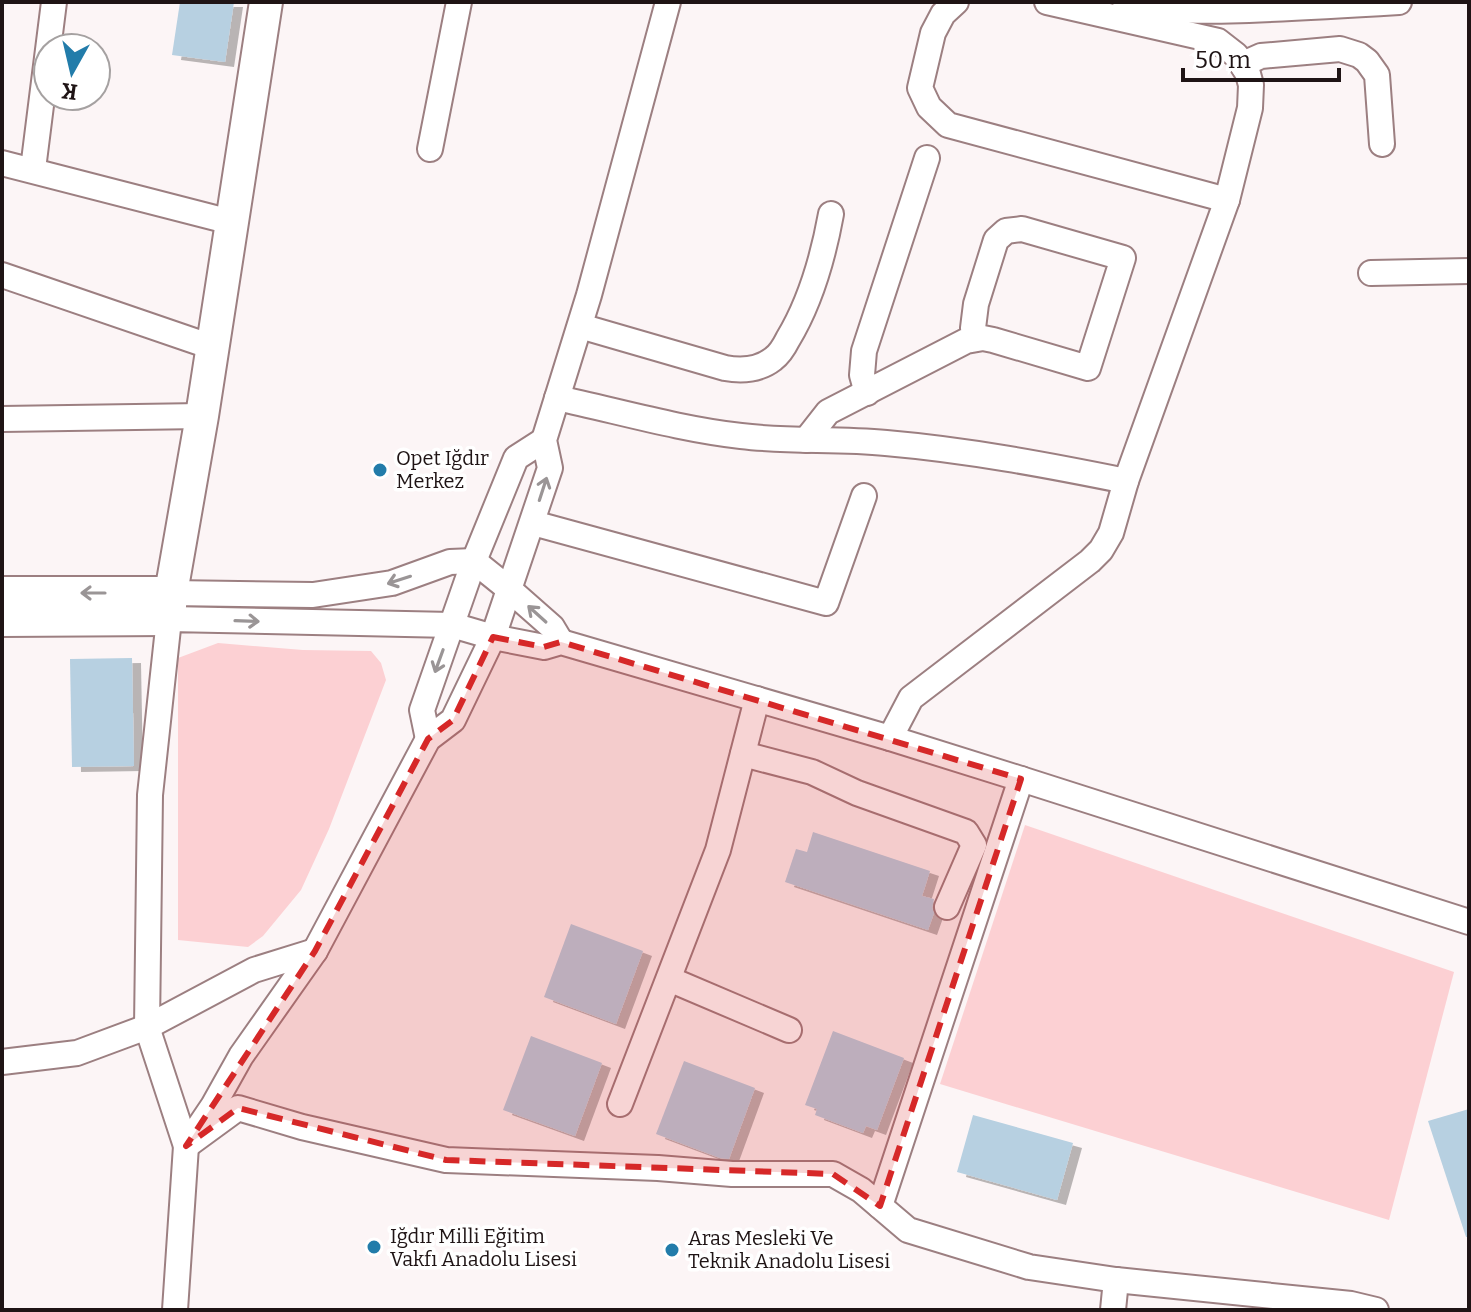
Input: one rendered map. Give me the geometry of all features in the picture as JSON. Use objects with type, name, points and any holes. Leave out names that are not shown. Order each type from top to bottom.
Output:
[{"type":"main road","points":[[170,606],[266,2]]},
{"type":"main road","points":[[2,593],[170,606]]},
{"type":"main road","points":[[2,620],[170,606]]},
{"type":"street","points":[[33,169],[54,2]]},
{"type":"street","points":[[430,149],[459,2]]},
{"type":"street","points":[[186,1146],[241,1056],[315,951],[428,739],[453,720],[493,637],[550,468],[544,440],[580,326],[668,2]]},
{"type":"street","points":[[956,2],[943,14],[933,33],[920,88],[929,107],[948,125],[1227,200]]},
{"type":"street","points":[[890,738],[911,698],[1090,561],[1111,533],[1126,481],[1227,200],[1252,97],[1243,64],[1228,47],[1207,37],[1047,2]]},
{"type":"street","points":[[1125,2],[1148,8],[1193,12],[1399,2]]},
{"type":"street","points":[[1243,64],[1261,56],[1340,49],[1359,55],[1377,75],[1382,144]]},
{"type":"street","points":[[867,393],[862,375],[864,351],[927,158]]},
{"type":"street","points":[[2,163],[231,222]]},
{"type":"street","points":[[580,326],[725,368],[746,369],[765,364],[780,353],[806,305],[825,245],[831,214]]},
{"type":"street","points":[[806,440],[828,412],[960,343],[974,339],[993,340],[1088,368],[1123,258],[1022,229],[1006,231],[996,240],[980,291],[974,339]]},
{"type":"street","points":[[1371,273],[1469,271]]},
{"type":"street","points":[[2,275],[212,347]]},
{"type":"street","points":[[557,398],[741,436],[838,439],[931,447],[993,455],[1126,481]]},
{"type":"street","points":[[2,419],[202,416]]},
{"type":"street","points":[[428,739],[422,710],[474,561],[516,458],[544,440]]},
{"type":"street","points":[[533,523],[826,603],[864,496]]},
{"type":"street","points":[[170,606],[313,595],[392,583],[450,562],[474,561],[552,627],[561,642]]},
{"type":"street","points":[[170,606],[452,625],[544,647],[561,642],[890,738],[1469,922]]},
{"type":"street","points":[[170,606],[150,795],[147,1027],[186,1146],[175,1310]]},
{"type":"street","points":[[620,1104],[718,850],[757,699]]},
{"type":"street","points":[[743,754],[812,772],[857,793],[966,832],[974,845],[947,907]]},
{"type":"street","points":[[880,1206],[1021,779]]},
{"type":"street","points":[[2,1062],[77,1053],[147,1027],[254,970],[315,951]]},
{"type":"street","points":[[669,979],[789,1030]]},
{"type":"street","points":[[186,1146],[238,1108],[302,1127],[446,1160],[732,1174],[833,1174],[861,1190],[908,1230],[1029,1267],[1116,1280],[1351,1304],[1376,1310]]},
{"type":"street","points":[[1113,1310],[1116,1280]]},
{"type":"highlighted area","points":[[493,637],[544,647],[561,642],[1021,779],[880,1206],[833,1174],[446,1160],[238,1108],[186,1146],[315,951],[428,739],[453,720]]},
{"type":"shaded area","points":[[218,643],[303,650],[371,651],[381,663],[386,680],[329,829],[301,890],[263,936],[248,947],[178,940],[178,658]]},
{"type":"shaded area","points":[[1025,825],[1454,972],[1389,1220],[940,1084]]},
{"type":"building","points":[[180,2],[234,2],[225,62],[172,55]]},
{"type":"building","points":[[132,658],[134,766],[72,767],[70,659]]},
{"type":"building","points":[[813,832],[930,871],[922,896],[934,899],[934,913],[928,930],[785,882],[796,849],[807,852]]},
{"type":"building","points":[[571,924],[643,951],[616,1024],[544,997]]},
{"type":"building","points":[[833,1031],[904,1058],[877,1130],[866,1126],[863,1133],[815,1115],[817,1109],[805,1105]]},
{"type":"building","points":[[531,1036],[602,1063],[575,1136],[503,1110]]},
{"type":"building","points":[[684,1061],[755,1088],[729,1159],[656,1134]]},
{"type":"building","points":[[1469,1109],[1469,1237],[1466,1237],[1428,1121]]},
{"type":"building","points":[[973,1115],[1073,1143],[1057,1200],[957,1172]]},
{"type":"place","name":"Opet Iğdır Merkez","points":[[380,470]]},
{"type":"place","name":"Iğdır Milli Eğitim Vakfı Anadolu Lisesi","points":[[374,1247]]},
{"type":"place","name":"Aras Mesleki Ve Teknik Anadolu Lisesi","points":[[672,1250]]}]
